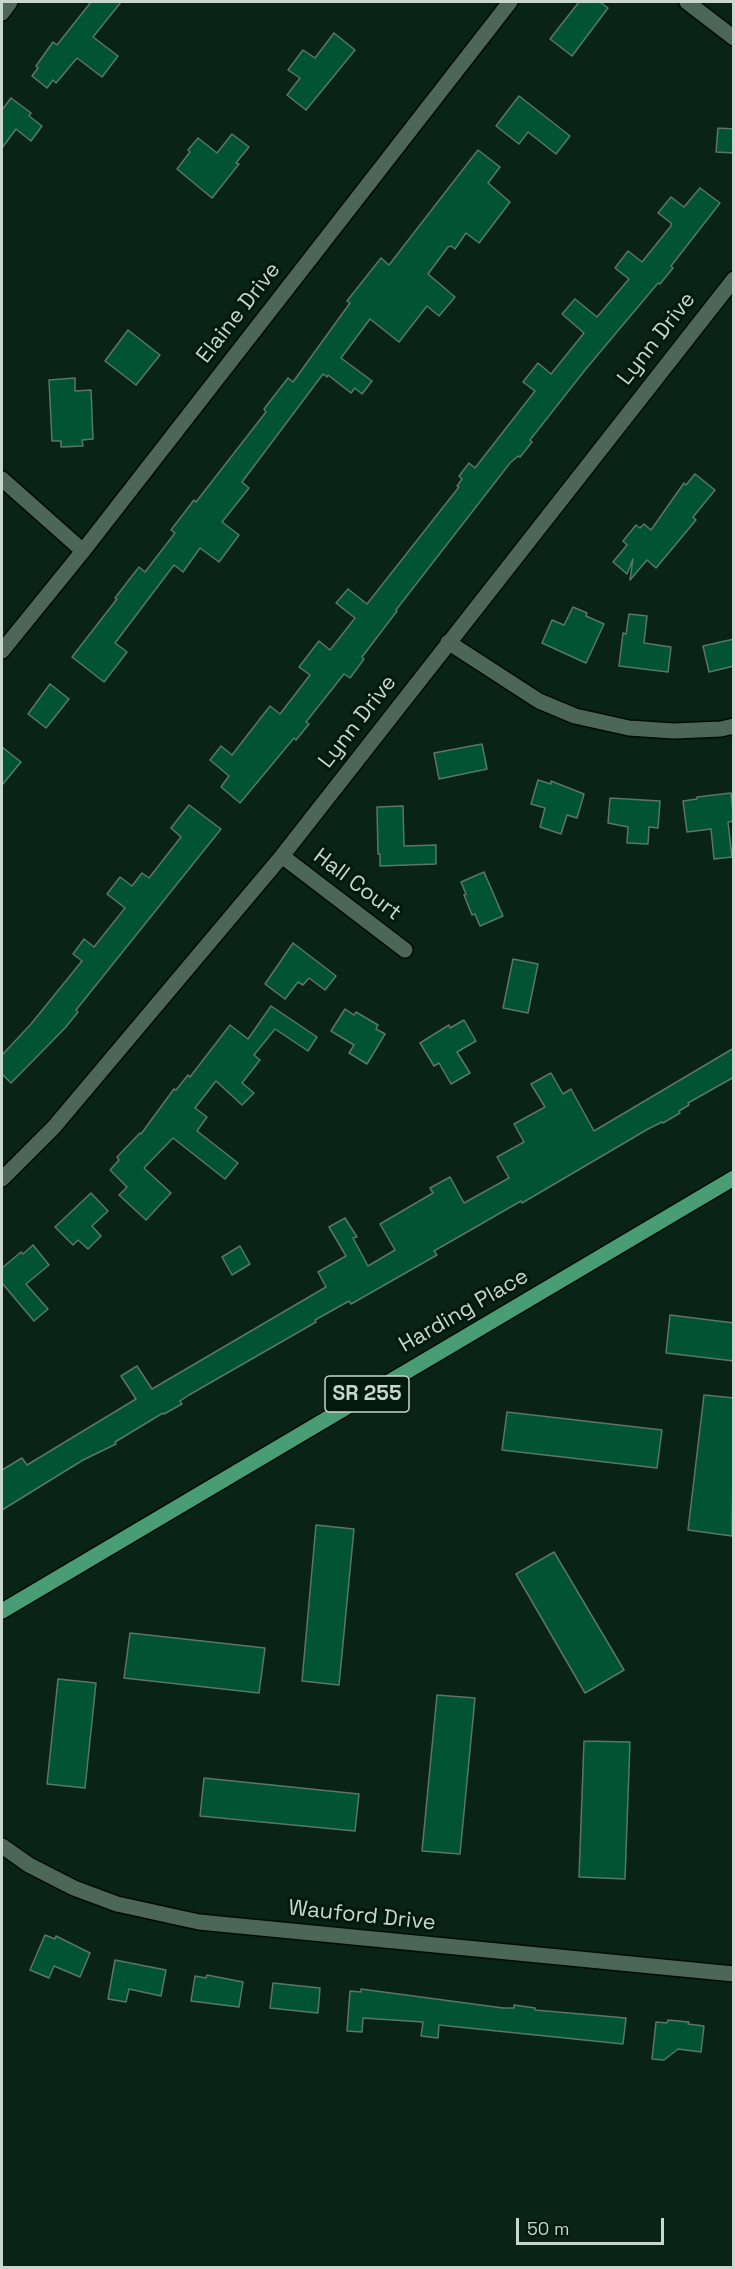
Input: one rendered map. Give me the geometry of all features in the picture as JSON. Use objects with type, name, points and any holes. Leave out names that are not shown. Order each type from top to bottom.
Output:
[{"type":"main road","name":"Harding Place","points":[[2,1611],[734,1179]]},
{"type":"street","points":[[2,13],[10,2]]},
{"type":"street","name":"Elaine Drive","points":[[2,651],[510,2]]},
{"type":"street","points":[[687,2],[734,38]]},
{"type":"street","name":"Lynn Drive","points":[[2,1179],[54,1127],[282,856],[734,279]]},
{"type":"street","points":[[2,479],[82,551]]},
{"type":"street","points":[[448,642],[539,701],[575,716],[629,728],[674,731],[721,729],[734,726]]},
{"type":"street","name":"Hall Court","points":[[282,856],[405,950]]},
{"type":"street","name":"Wauford Drive","points":[[2,1846],[29,1865],[74,1888],[117,1904],[199,1922],[734,1974]]},
{"type":"building","points":[[91,2],[121,2],[93,37],[118,56],[102,77],[77,58],[56,83],[53,80],[47,88],[32,76],[38,68],[36,66],[53,42],[57,45]]},
{"type":"building","points":[[579,2],[600,2],[608,8],[572,56],[550,39]]},
{"type":"building","points":[[334,33],[355,50],[306,110],[287,95],[300,78],[288,70],[303,50],[315,58]]},
{"type":"building","points":[[519,96],[570,136],[556,154],[528,132],[519,144],[496,126]]},
{"type":"building","points":[[11,98],[31,113],[29,116],[42,126],[31,141],[16,129],[2,148],[2,110]]},
{"type":"building","points":[[718,128],[734,129],[734,153],[716,152]]},
{"type":"building","points":[[232,134],[249,147],[236,163],[239,164],[212,198],[177,169],[198,138],[217,153]]},
{"type":"building","points":[[478,150],[500,167],[488,183],[510,202],[479,243],[466,233],[455,249],[448,247],[428,274],[455,297],[439,316],[427,306],[399,342],[370,319],[341,358],[372,381],[362,394],[355,388],[351,393],[328,375],[327,377],[323,374],[242,482],[249,488],[222,522],[239,535],[219,562],[200,548],[183,572],[174,565],[115,643],[127,652],[104,682],[72,657],[139,567],[145,572],[175,533],[171,530],[194,500],[196,502],[266,412],[264,409],[288,378],[293,382],[350,303],[347,301],[381,258],[389,265]]},
{"type":"building","points":[[700,188],[720,203],[671,266],[673,268],[585,370],[530,440],[532,442],[520,457],[518,456],[510,463],[396,610],[362,657],[364,659],[350,678],[344,674],[306,722],[309,724],[296,740],[294,738],[240,803],[221,787],[229,776],[210,760],[221,746],[232,755],[270,706],[280,714],[310,675],[299,667],[319,641],[330,650],[355,618],[336,603],[348,589],[367,604],[459,487],[457,486],[462,479],[459,476],[469,463],[475,468],[535,391],[523,382],[538,363],[551,374],[584,333],[562,314],[575,299],[597,317],[629,279],[615,268],[628,251],[642,262],[671,226],[671,223],[658,213],[671,197],[684,207]]},
{"type":"building","points":[[128,330],[160,355],[136,385],[105,361]]},
{"type":"building","points":[[75,378],[75,391],[91,390],[93,439],[82,440],[83,446],[61,447],[61,441],[52,441],[49,380]]},
{"type":"building","points":[[695,474],[715,490],[693,517],[696,520],[656,568],[647,560],[630,580],[633,559],[627,574],[613,562],[627,545],[623,541],[636,525],[640,528],[644,524],[651,530],[684,483],[686,485]]},
{"type":"building","points":[[573,607],[604,624],[586,663],[542,643],[552,620],[564,625]]},
{"type":"building","points":[[629,614],[647,616],[644,643],[671,647],[668,672],[619,666],[623,633],[626,634]]},
{"type":"building","points":[[734,639],[734,666],[709,672],[703,646]]},
{"type":"building","points":[[50,684],[69,699],[46,728],[28,714]]},
{"type":"building","points":[[482,744],[487,769],[439,779],[434,753]]},
{"type":"building","points":[[2,747],[21,762],[2,785]]},
{"type":"building","points":[[538,780],[551,784],[551,781],[584,794],[577,818],[567,815],[561,834],[540,827],[545,808],[531,804]]},
{"type":"building","points":[[731,793],[734,821],[728,822],[732,857],[714,859],[711,829],[687,832],[683,801]]},
{"type":"building","points":[[610,798],[660,801],[658,828],[649,827],[648,844],[627,843],[628,827],[608,823]]},
{"type":"building","points":[[189,805],[221,829],[76,1010],[78,1012],[65,1028],[11,1083],[2,1074],[2,1055],[31,1024],[82,961],[73,954],[84,939],[94,947],[125,908],[107,894],[120,877],[132,886],[142,873],[149,878],[181,837],[171,828]]},
{"type":"building","points":[[403,806],[404,846],[436,845],[436,864],[380,866],[377,807]]},
{"type":"building","points":[[484,872],[503,916],[480,926],[475,914],[472,915],[461,882]]},
{"type":"building","points":[[293,943],[336,976],[325,990],[309,978],[303,985],[298,982],[285,999],[265,984]]},
{"type":"building","points":[[513,959],[538,964],[528,1013],[503,1008]]},
{"type":"building","points":[[271,1006],[317,1037],[308,1051],[275,1029],[254,1055],[260,1060],[242,1083],[254,1093],[242,1105],[216,1081],[195,1108],[207,1117],[197,1131],[238,1163],[225,1179],[173,1138],[144,1168],[171,1193],[146,1220],[119,1195],[127,1187],[110,1170],[119,1160],[117,1157],[141,1134],[174,1089],[176,1090],[188,1075],[190,1077],[230,1025],[248,1039]]},
{"type":"building","points":[[345,1009],[354,1015],[356,1012],[378,1025],[376,1029],[385,1034],[367,1064],[349,1053],[354,1045],[331,1031]]},
{"type":"building","points":[[464,1020],[476,1041],[457,1052],[470,1073],[451,1084],[439,1063],[434,1066],[420,1043],[449,1025],[450,1028]]},
{"type":"building","points":[[734,1048],[734,1077],[688,1103],[689,1105],[679,1111],[680,1113],[434,1251],[437,1255],[351,1304],[349,1301],[315,1320],[316,1322],[189,1395],[180,1401],[182,1404],[115,1442],[116,1444],[83,1460],[2,1510],[2,1470],[22,1458],[27,1465],[136,1399],[121,1376],[137,1366],[152,1389],[326,1287],[318,1272],[346,1256],[329,1227],[345,1218],[357,1237],[353,1238],[368,1266],[395,1250],[380,1224],[433,1193],[430,1188],[450,1177],[464,1203],[509,1178],[497,1157],[524,1142],[514,1124],[545,1107],[531,1084],[551,1073],[563,1094],[571,1089],[594,1131]]},
{"type":"building","points":[[91,1193],[108,1211],[92,1226],[101,1236],[88,1249],[78,1240],[73,1245],[55,1227]]},
{"type":"building","points":[[33,1245],[49,1265],[26,1284],[48,1309],[34,1321],[2,1283],[2,1268]]},
{"type":"building","points":[[240,1246],[250,1264],[232,1275],[222,1257]]},
{"type":"building","points":[[670,1315],[734,1323],[734,1361],[666,1353]]},
{"type":"building","points":[[704,1395],[734,1398],[732,1536],[688,1530]]},
{"type":"building","points":[[507,1412],[662,1430],[657,1468],[502,1450]]},
{"type":"building","points":[[316,1525],[354,1529],[339,1685],[302,1681]]},
{"type":"building","points":[[554,1552],[624,1670],[585,1693],[516,1574]]},
{"type":"building","points":[[130,1633],[265,1648],[259,1693],[124,1678]]},
{"type":"building","points":[[58,1679],[96,1683],[85,1788],[47,1784]]},
{"type":"building","points":[[437,1695],[475,1698],[460,1854],[422,1851]]},
{"type":"building","points":[[584,1741],[630,1742],[625,1879],[579,1877]]},
{"type":"building","points":[[204,1778],[359,1794],[355,1831],[200,1816]]},
{"type":"building","points":[[45,1935],[55,1939],[56,1936],[90,1953],[80,1977],[54,1966],[49,1978],[30,1970]]},
{"type":"building","points":[[115,1960],[166,1970],[161,1996],[129,1989],[126,2002],[108,1999]]},
{"type":"building","points":[[207,1975],[243,1982],[239,2007],[191,2001],[195,1976],[206,1978]]},
{"type":"building","points":[[273,1983],[320,1988],[318,2013],[270,2008]]},
{"type":"building","points":[[361,1989],[503,2008],[514,2008],[514,2005],[535,2008],[535,2010],[626,2018],[623,2044],[439,2025],[438,2038],[421,2036],[423,2022],[363,2018],[362,2032],[347,2031],[350,1991],[361,1992]]},
{"type":"building","points":[[668,2020],[704,2026],[701,2052],[678,2049],[664,2060],[652,2059],[656,2022],[667,2023]]}]
